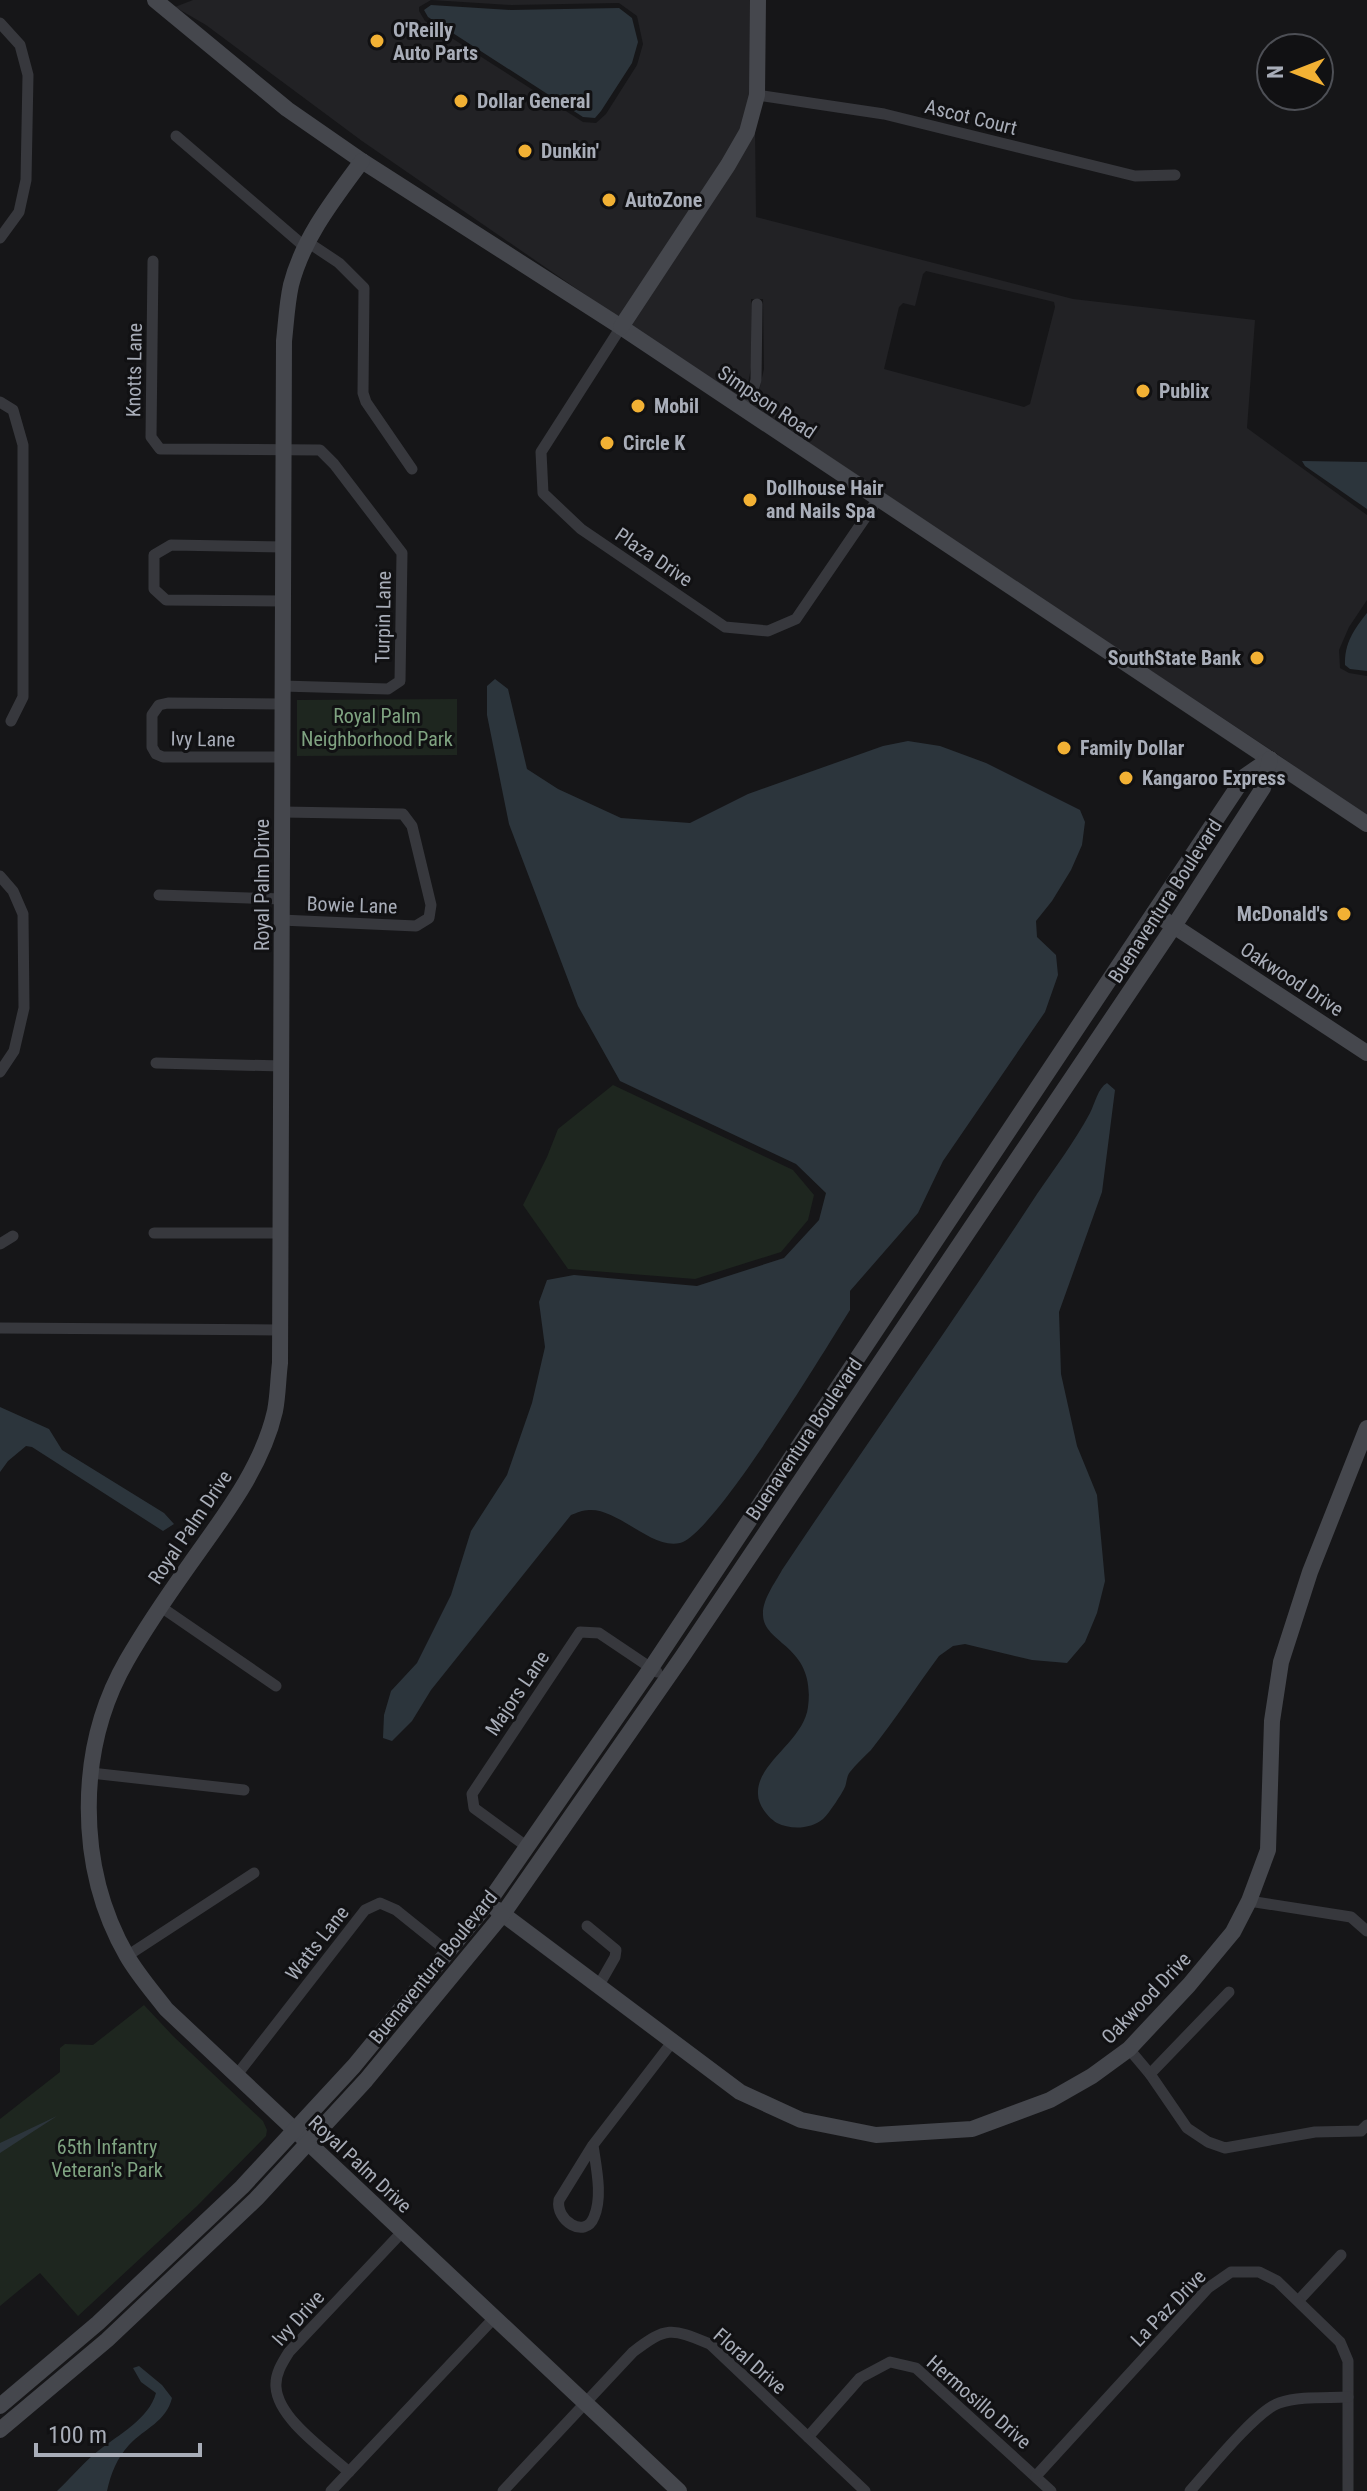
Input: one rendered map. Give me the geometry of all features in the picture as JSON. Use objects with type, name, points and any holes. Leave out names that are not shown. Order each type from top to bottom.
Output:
[{"type":"main road","name":"Simpson Road","points":[[155,0],[287,109],[362,161],[621,327],[1367,824]]},
{"type":"main road","points":[[621,327],[747,132],[757,95],[758,0]]},
{"type":"main road","name":"Royal Palm Drive","points":[[362,161],[332,201],[305,247],[291,286],[284,341],[280,1363],[275,1412],[259,1453],[235,1500],[161,1607],[115,1683],[99,1729],[91,1773],[89,1823],[93,1859],[110,1921],[127,1956],[166,2009],[677,2490]]},
{"type":"main road","name":"Buenaventura Boulevard","points":[[0,2406],[98,2323],[242,2187],[354,2066],[488,1903],[651,1668],[1245,776],[1270,759]]},
{"type":"main road","name":"Buenaventura Boulevard","points":[[0,2430],[204,2251],[310,2144],[503,1914],[682,1657],[1174,926],[1263,788],[1270,759]]},
{"type":"main road","name":"Oakwood Drive","points":[[1154,913],[1367,1053]]},
{"type":"main road","name":"Oakwood Drive","points":[[488,1903],[740,2092],[801,2120],[876,2135],[972,2129],[1050,2100],[1092,2076],[1129,2049],[1233,1932],[1249,1901],[1268,1850],[1272,1721],[1281,1662],[1310,1572],[1367,1428]]},
{"type":"street","points":[[0,23],[20,45],[28,75],[26,180],[19,212],[0,238]]},
{"type":"street","name":"Ascot Court","points":[[757,95],[884,114],[1135,176],[1175,175]]},
{"type":"street","points":[[176,136],[305,247],[312,245],[339,263],[364,288],[363,393],[412,469]]},
{"type":"street","name":"Knotts Lane","points":[[153,261],[151,437],[160,449],[283,450]]},
{"type":"street","points":[[739,408],[753,390],[756,380],[757,304]]},
{"type":"street","name":"Plaza Drive","points":[[621,327],[541,452],[543,493],[581,529],[725,627],[768,631],[796,619],[878,499]]},
{"type":"street","points":[[0,402],[13,410],[23,445],[23,697],[11,721]]},
{"type":"street","name":"Turpin Lane","points":[[282,686],[388,689],[400,681],[402,553],[320,450],[283,450]]},
{"type":"street","points":[[283,601],[166,600],[154,589],[154,555],[171,545],[284,547]]},
{"type":"street","name":"Ivy Lane","points":[[282,704],[168,703],[159,705],[152,715],[152,747],[156,754],[163,757],[282,757]]},
{"type":"street","name":"Bowie Lane","points":[[281,920],[416,926],[429,918],[431,905],[412,826],[403,814],[282,812]]},
{"type":"street","points":[[0,876],[13,891],[23,914],[24,1008],[14,1051],[0,1072]]},
{"type":"street","points":[[159,895],[281,899]]},
{"type":"street","points":[[156,1063],[282,1066]]},
{"type":"street","points":[[154,1233],[280,1233]]},
{"type":"street","points":[[0,1244],[13,1236]]},
{"type":"street","points":[[0,1328],[279,1330]]},
{"type":"street","points":[[161,1607],[276,1686]]},
{"type":"street","name":"Majors Lane","points":[[526,1846],[474,1808],[472,1794],[580,1632],[599,1633],[667,1679]]},
{"type":"street","points":[[665,1646],[682,1657]]},
{"type":"street","points":[[91,1773],[244,1790]]},
{"type":"street","points":[[127,1956],[254,1873]]},
{"type":"street","points":[[1249,1901],[1351,1917],[1367,1931]]},
{"type":"street","name":"Watts Lane","points":[[236,2076],[365,1910],[380,1903],[396,1910],[447,1951]]},
{"type":"street","points":[[587,1926],[616,1950],[599,1985]]},
{"type":"street","points":[[1150,2074],[1229,1992]]},
{"type":"street","points":[[593,2145],[597,2176],[595,2215],[592,2222],[583,2227],[572,2226],[561,2217],[557,2208],[559,2200],[593,2145],[673,2041]]},
{"type":"street","points":[[1129,2049],[1187,2128],[1208,2142],[1225,2148],[1315,2132],[1361,2131],[1367,2125]]},
{"type":"street","name":"Ivy Drive","points":[[349,2472],[289,2418],[278,2401],[275,2385],[279,2368],[289,2352],[403,2231]]},
{"type":"street","points":[[1299,2300],[1341,2255]]},
{"type":"street","name":"La Paz Drive","points":[[1036,2476],[1208,2288],[1231,2272],[1259,2272],[1277,2281],[1299,2300],[1340,2342],[1348,2361],[1348,2491]]},
{"type":"street","points":[[331,2491],[495,2317]]},
{"type":"street","name":"Floral Drive","points":[[503,2491],[633,2352],[656,2335],[677,2330],[710,2344],[865,2491]]},
{"type":"street","name":"Hermosillo Drive","points":[[808,2437],[860,2378],[890,2362],[916,2368],[1051,2491]]},
{"type":"street","points":[[1190,2491],[1252,2424],[1275,2404],[1294,2399],[1348,2397]]},
{"type":"shaded area","points":[[193,0],[431,0],[751,0],[750,95],[741,130],[723,162],[619,318],[362,141],[206,25],[175,7]],"holes":[[[431,0],[511,5],[619,3],[637,16],[643,44],[637,65],[606,114],[596,123],[583,122],[425,21],[419,11],[419,7]]]},
{"type":"shaded area","points":[[431,5],[511,10],[619,8],[632,18],[638,42],[632,63],[601,111],[595,118],[583,117],[428,17],[424,10]]},
{"type":"shaded area","points":[[755,128],[756,217],[1073,299],[1255,320],[1247,428],[1367,515],[1367,600],[1349,627],[1339,650],[1340,668],[1367,676],[1367,817],[1277,754],[749,405],[759,391],[764,369],[763,299],[751,299],[751,368],[747,388],[739,398],[629,325]],"holes":[[[926,271],[1054,302],[1030,404],[1024,407],[884,369],[899,307],[903,303],[915,306]]]},
{"type":"shaded area","points":[[1302,461],[1367,462],[1367,509],[1305,466]]},
{"type":"shaded area","points":[[1367,613],[1367,671],[1350,669],[1345,665],[1348,644]]},
{"type":"shaded area","points":[[495,679],[508,689],[527,769],[558,789],[621,818],[690,823],[748,794],[883,746],[908,741],[940,746],[986,763],[1080,810],[1085,822],[1082,845],[1071,870],[1036,921],[1037,937],[1056,955],[1058,975],[1045,1012],[943,1161],[918,1213],[850,1291],[850,1310],[795,1398],[718,1509],[696,1532],[680,1543],[669,1544],[600,1511],[587,1510],[571,1515],[431,1690],[412,1721],[392,1741],[383,1738],[384,1715],[391,1691],[417,1663],[451,1595],[471,1531],[507,1475],[532,1403],[545,1347],[539,1302],[547,1280],[574,1275],[697,1286],[784,1258],[819,1220],[826,1193],[796,1164],[620,1081],[578,1006],[509,824],[487,715],[487,686]]},
{"type":"shaded area","points":[[1107,1083],[1115,1090],[1102,1192],[1059,1312],[1061,1374],[1077,1446],[1097,1495],[1105,1581],[1085,1642],[1067,1663],[1032,1660],[965,1644],[953,1646],[939,1656],[880,1739],[850,1772],[845,1787],[825,1817],[813,1825],[801,1827],[777,1823],[767,1815],[760,1802],[759,1783],[805,1719],[808,1686],[798,1659],[766,1625],[763,1609],[767,1598],[782,1570],[1071,1144]]},
{"type":"shaded area","points":[[0,1407],[49,1429],[62,1450],[164,1513],[174,1524],[163,1531],[32,1447],[26,1446],[0,1472]]},
{"type":"shaded area","points":[[57,2116],[0,2153],[0,2143]]},
{"type":"shaded area","points":[[139,2366],[172,2398],[165,2413],[125,2450],[115,2466],[107,2491],[57,2491],[93,2455],[147,2411],[156,2393],[141,2382],[133,2368]]},
{"type":"green space","name":"Royal Palm Neighborhood Park","points":[[457,699],[457,755],[297,756],[297,700]]},
{"type":"green space","points":[[613,1085],[793,1170],[814,1195],[808,1220],[781,1252],[695,1279],[568,1269],[523,1205],[558,1129]]},
{"type":"green space","name":"65th Infantry Veteran's Park","points":[[144,2005],[263,2121],[266,2136],[197,2206],[78,2316],[40,2273],[0,2306],[0,2119],[60,2072],[60,2048],[65,2044],[93,2045]]},
{"type":"place","name":"O'Reilly Auto Parts","points":[[377,41]]},
{"type":"place","name":"Dollar General","points":[[461,101]]},
{"type":"place","name":"Dunkin'","points":[[525,151]]},
{"type":"place","name":"AutoZone","points":[[609,200]]},
{"type":"place","name":"Publix","points":[[1143,391]]},
{"type":"place","name":"Mobil","points":[[638,406]]},
{"type":"place","name":"Circle K","points":[[607,443]]},
{"type":"place","name":"Dollhouse Hair and Nails Spa","points":[[750,500]]},
{"type":"place","name":"SouthState Bank","points":[[1257,658]]},
{"type":"place","name":"Family Dollar","points":[[1064,748]]},
{"type":"place","name":"Kangaroo Express","points":[[1126,778]]},
{"type":"place","name":"McDonald's","points":[[1344,914]]}]
